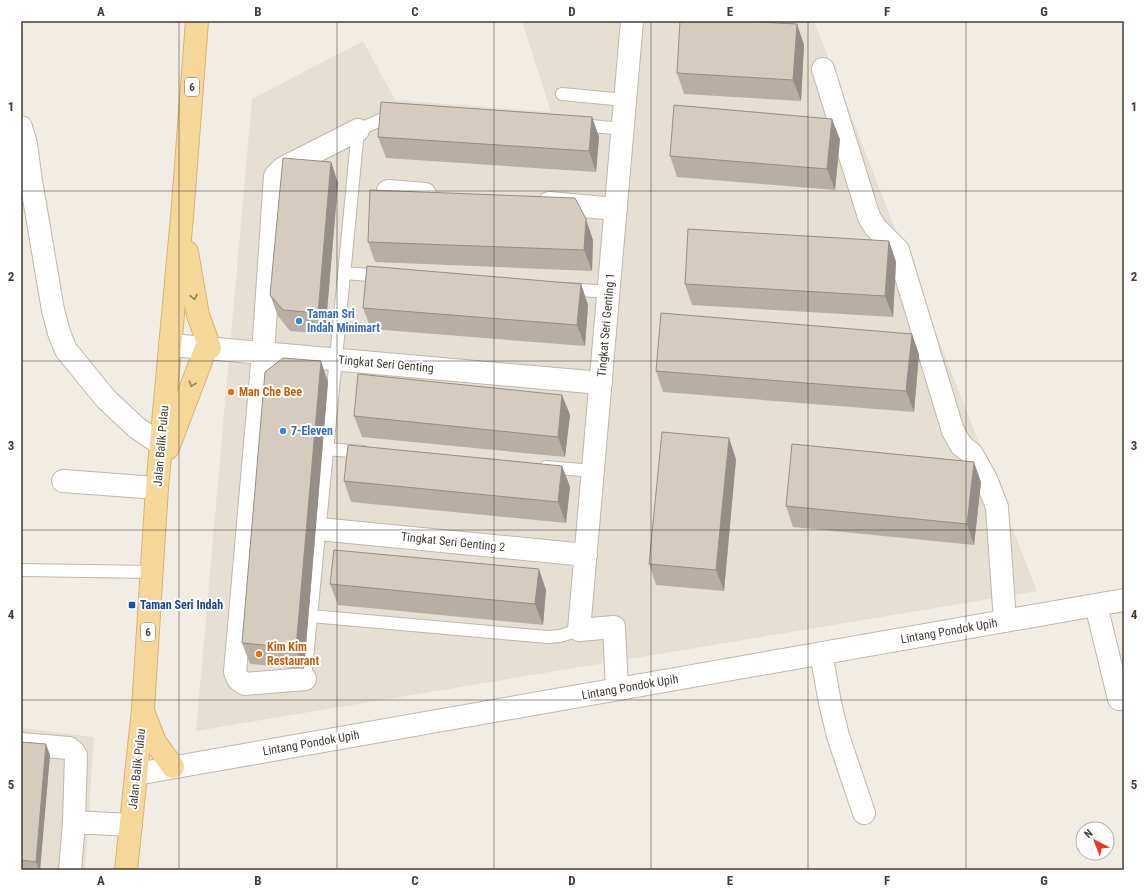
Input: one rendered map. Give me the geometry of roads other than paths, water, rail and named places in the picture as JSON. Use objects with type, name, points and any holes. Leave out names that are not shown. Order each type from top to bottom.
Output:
[{"type":"main road","name":"Jalan Balik Pulau","points":[[126,870],[143,709],[159,479],[182,217],[197,21]]},
{"type":"main road","points":[[159,479],[208,348],[198,315],[182,217]]},
{"type":"main road","points":[[143,709],[155,742],[172,767]]},
{"type":"street","name":"Tingkat Seri Genting 1","points":[[579,630],[632,21]]},
{"type":"street","points":[[823,69],[869,217],[875,227],[898,250],[953,431],[961,445],[972,454],[979,466],[997,507],[1005,621]]},
{"type":"street","points":[[21,127],[26,144],[30,181],[53,310],[66,350],[106,399],[137,428],[162,445]]},
{"type":"street","points":[[305,679],[245,684],[238,679],[235,672],[263,353],[275,176],[283,168],[358,130]]},
{"type":"street","points":[[388,191],[447,196]]},
{"type":"street","points":[[532,201],[616,209]]},
{"type":"street","name":"Tingkat Seri Genting","points":[[170,346],[208,348],[601,383]]},
{"type":"street","points":[[63,481],[159,479]]},
{"type":"street","name":"Tingkat Seri Genting 2","points":[[320,529],[586,555]]},
{"type":"street","name":"Lintang Pondok Upih","points":[[136,774],[1124,600]]},
{"type":"street","points":[[1096,605],[1119,698]]},
{"type":"street","points":[[579,630],[614,626],[617,689]]},
{"type":"street","points":[[821,653],[830,703],[838,736],[864,813]]},
{"type":"street","points":[[21,744],[69,748],[76,756],[74,822],[70,870]]},
{"type":"street","points":[[74,822],[131,825]]},
{"type":"lane","points":[[562,94],[625,100]]},
{"type":"lane","points":[[305,679],[358,130],[386,116],[396,113],[408,113]]},
{"type":"lane","points":[[568,124],[623,129]]},
{"type":"lane","points":[[344,273],[391,276]]},
{"type":"lane","points":[[554,288],[608,292]]},
{"type":"lane","points":[[327,449],[374,453]]},
{"type":"lane","points":[[531,466],[593,471]]},
{"type":"lane","points":[[21,570],[152,572]]},
{"type":"lane","points":[[311,616],[547,637],[560,636],[579,630]]},
{"type":"place","name":"Taman Sri Indah Minimart","points":[[299,321]]},
{"type":"place","name":"Man Che Bee","points":[[231,392]]},
{"type":"place","name":"7-Eleven","points":[[283,431]]},
{"type":"place","name":"Taman Seri Indah","points":[[132,605]]},
{"type":"place","name":"Kim Kim Restaurant","points":[[259,654]]}]
